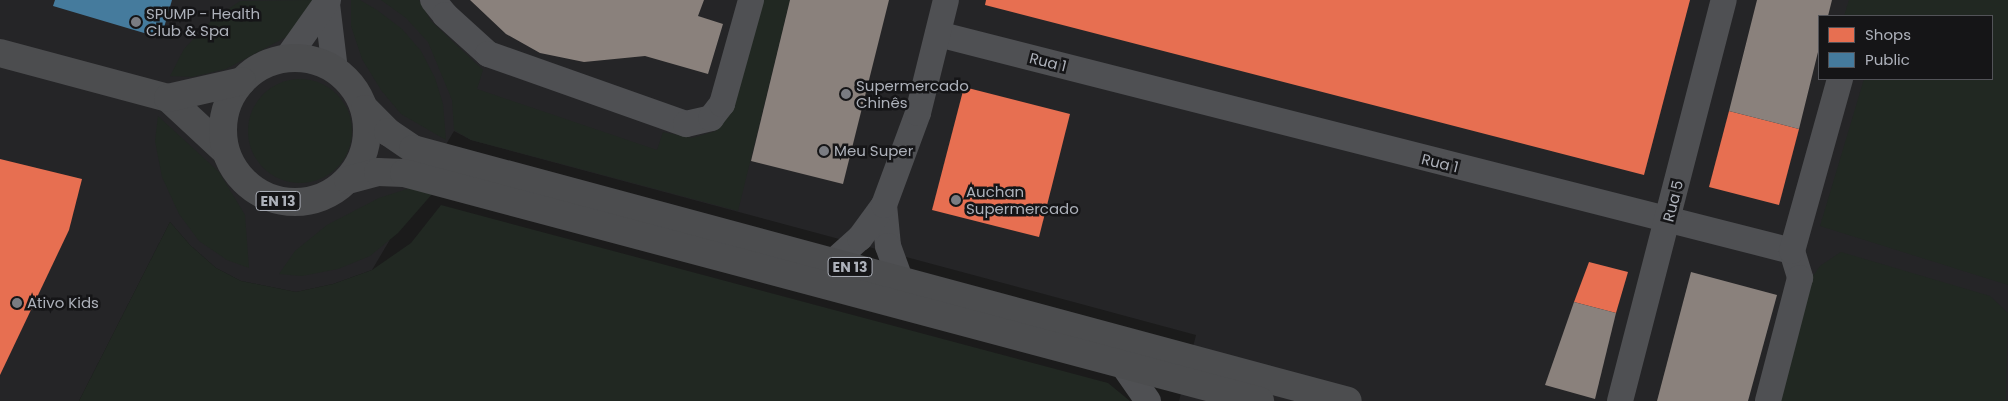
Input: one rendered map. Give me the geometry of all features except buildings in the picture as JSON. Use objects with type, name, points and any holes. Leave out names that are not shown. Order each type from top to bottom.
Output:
[{"type":"main road","name":"EN 13","points":[[0,53],[168,98],[225,151],[237,174],[249,186],[278,201],[312,200],[328,195],[348,180],[378,172],[404,173],[1123,365],[1206,395],[1260,401]]},
{"type":"main road","name":"EN 13","points":[[168,98],[242,81],[270,62],[287,58],[312,60],[335,70],[354,87],[365,110],[368,128],[366,147],[348,180]]},
{"type":"main road","name":"EN 13","points":[[225,151],[222,126],[228,102],[242,81]]},
{"type":"main road","name":"EN 13","points":[[365,110],[388,132],[413,148],[901,282],[1348,401]]},
{"type":"main road","points":[[637,234],[807,267],[823,268],[833,262]]},
{"type":"street","points":[[434,0],[445,15],[488,54],[686,124],[711,118],[722,104],[751,0]]},
{"type":"street","points":[[833,262],[860,238],[884,204],[918,113],[946,0]]},
{"type":"street","name":"Rua 5","points":[[1620,401],[1724,0]]},
{"type":"street","points":[[287,58],[327,2]]},
{"type":"street","points":[[327,2],[335,70]]},
{"type":"street","name":"Rua 1","points":[[938,34],[1792,251]]},
{"type":"street","points":[[1768,401],[1800,278],[1792,251],[1840,80]]},
{"type":"street","points":[[884,204],[888,246],[901,282]]},
{"type":"street","points":[[1123,365],[1148,401]]},
{"type":"shaded area","points":[[0,0],[2008,0],[2008,401],[1179,401],[1196,335],[471,140],[454,131],[372,270],[333,284],[296,292],[241,281],[216,268],[190,245],[170,222],[79,401],[0,401]]},
{"type":"shaded area","points":[[316,0],[288,36],[226,69],[192,77],[170,76],[184,49],[211,21],[240,1]]},
{"type":"shaded area","points":[[351,0],[360,0],[377,10],[402,29],[421,51],[435,78],[443,104],[446,140],[401,114],[381,90],[362,59],[351,26]]},
{"type":"shaded area","points":[[381,0],[419,0],[431,21],[483,70],[477,89],[657,150],[663,132],[692,138],[716,131],[729,113],[764,0],[790,0],[738,211],[471,140],[454,130],[452,100],[428,42],[406,18]]},
{"type":"shaded area","points":[[1849,0],[2008,0],[2008,285],[1820,226],[1864,80],[1993,80],[1993,15],[1844,15]]},
{"type":"shaded area","points":[[300,79],[320,83],[337,94],[348,111],[352,131],[348,151],[337,168],[320,179],[300,183],[280,179],[263,168],[252,151],[248,131],[252,111],[263,94],[280,83]]},
{"type":"shaded area","points":[[158,116],[219,172],[245,215],[249,268],[227,260],[199,241],[179,214],[162,177],[155,141]]},
{"type":"shaded area","points":[[413,187],[433,193],[398,233],[370,256],[338,269],[302,276],[279,274],[295,251],[327,225],[379,198]]},
{"type":"shaded area","points":[[441,205],[1108,383],[1130,401],[79,401],[170,222],[190,245],[216,268],[241,281],[296,292],[333,284],[372,270],[411,243]]},
{"type":"shaded area","points":[[1841,252],[1990,296],[2008,313],[2006,401],[1777,401],[1808,283],[1820,266]]},
{"type":"place","name":"SPUMP - Health Club & Spa","points":[[136,22]]},
{"type":"place","name":"Supermercado Chinês","points":[[846,94]]},
{"type":"place","name":"Meu Super","points":[[824,151]]},
{"type":"place","name":"Auchan Supermercado","points":[[956,200]]},
{"type":"place","name":"Ativo Kids","points":[[17,303]]}]
